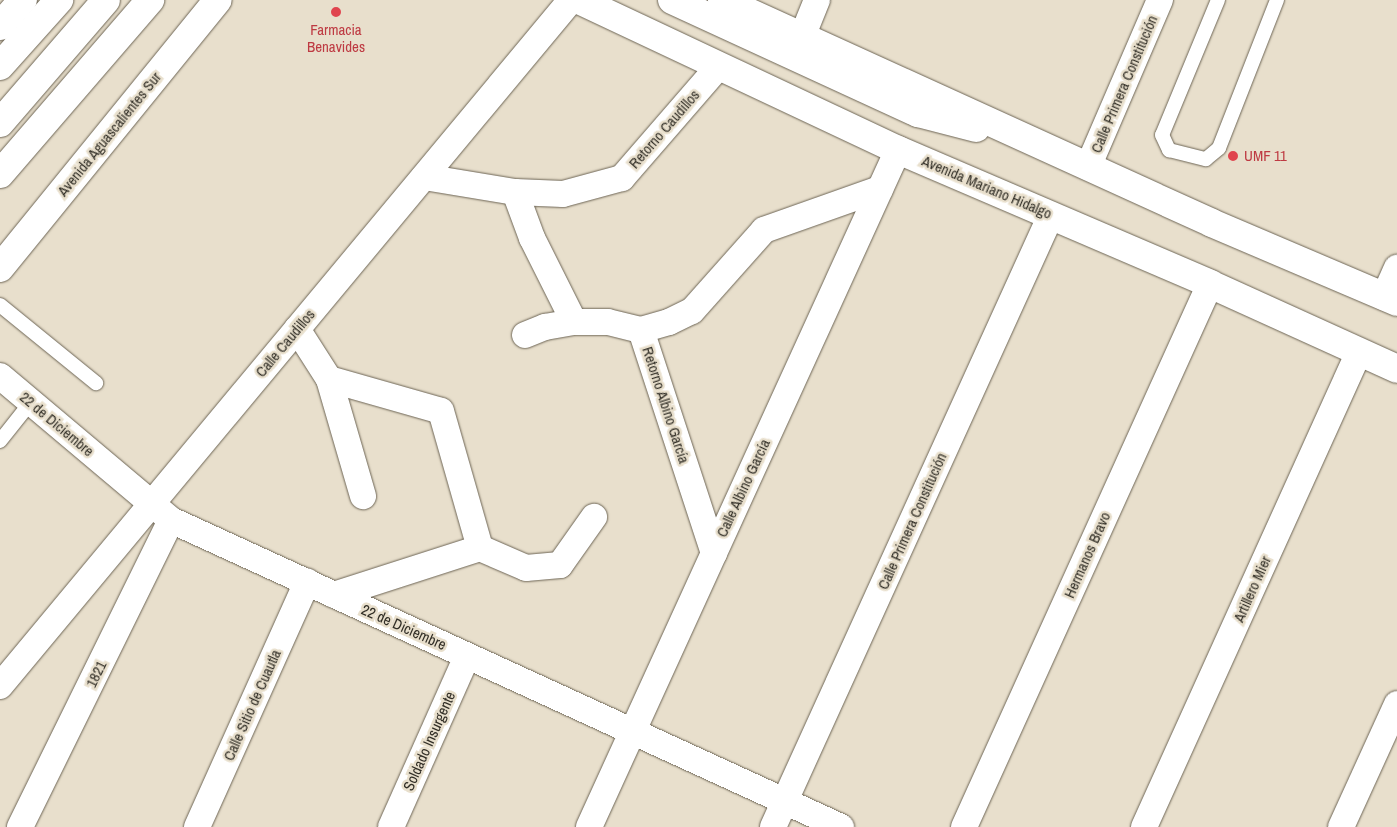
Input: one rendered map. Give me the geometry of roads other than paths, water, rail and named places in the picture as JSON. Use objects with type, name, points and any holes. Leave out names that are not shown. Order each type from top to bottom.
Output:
[{"type":"main road","points":[[0,66],[59,0]]},
{"type":"main road","points":[[0,123],[106,0]]},
{"type":"main road","points":[[0,174],[150,0]]},
{"type":"main road","name":"Avenida Mariano Hidalgo","points":[[579,0],[898,150],[1210,284],[1397,369]]},
{"type":"main road","points":[[672,0],[939,120],[1008,130]]},
{"type":"main road","points":[[722,0],[1088,168],[1390,299]]},
{"type":"main road","name":"Avenida Aguascalientes Sur","points":[[0,268],[212,6]]},
{"type":"street","name":"Calle Caudillos","points":[[0,686],[571,0]]},
{"type":"street","points":[[802,36],[817,0]]},
{"type":"street","name":"Calle Primera Constitución","points":[[1088,168],[1160,0]]},
{"type":"street","name":"Retorno Caudillos","points":[[424,177],[515,192],[563,194],[622,178],[719,66]]},
{"type":"street","name":"Calle Albino García","points":[[589,827],[898,150]]},
{"type":"street","name":"Retorno Albino García","points":[[714,553],[641,330],[692,311],[764,230],[880,188]]},
{"type":"street","points":[[515,192],[532,238],[574,322]]},
{"type":"street","name":"Calle Primera Constitución","points":[[773,827],[1051,215]]},
{"type":"street","points":[[1390,299],[1397,268]]},
{"type":"street","name":"Hermanos Bravo","points":[[964,827],[1210,284]]},
{"type":"street","points":[[526,335],[544,327],[574,322],[608,322],[641,330]]},
{"type":"street","points":[[297,329],[329,379],[363,496]]},
{"type":"street","name":"Artillero Mier","points":[[1144,827],[1359,352]]},
{"type":"street","name":"22 de Diciembre","points":[[0,376],[171,520],[841,827]]},
{"type":"street","points":[[329,379],[441,411],[480,548]]},
{"type":"street","points":[[334,595],[480,548],[526,568],[560,565],[594,517]]},
{"type":"street","name":"1821","points":[[20,827],[171,520]]},
{"type":"street","name":"Calle Sitio de Cuautla","points":[[197,827],[307,582]]},
{"type":"street","name":"Soldado Insurgente","points":[[391,827],[467,656]]},
{"type":"street","points":[[1341,827],[1397,704]]},
{"type":"lane","points":[[1218,0],[1162,136],[1169,150],[1206,159],[1219,148],[1277,0]]},
{"type":"lane","points":[[0,305],[96,384]]},
{"type":"lane","points":[[0,441],[31,402]]},
{"type":"place","name":"Farmacia Benavides","points":[[336,12]]},
{"type":"place","name":"UMF 11","points":[[1233,156]]}]
